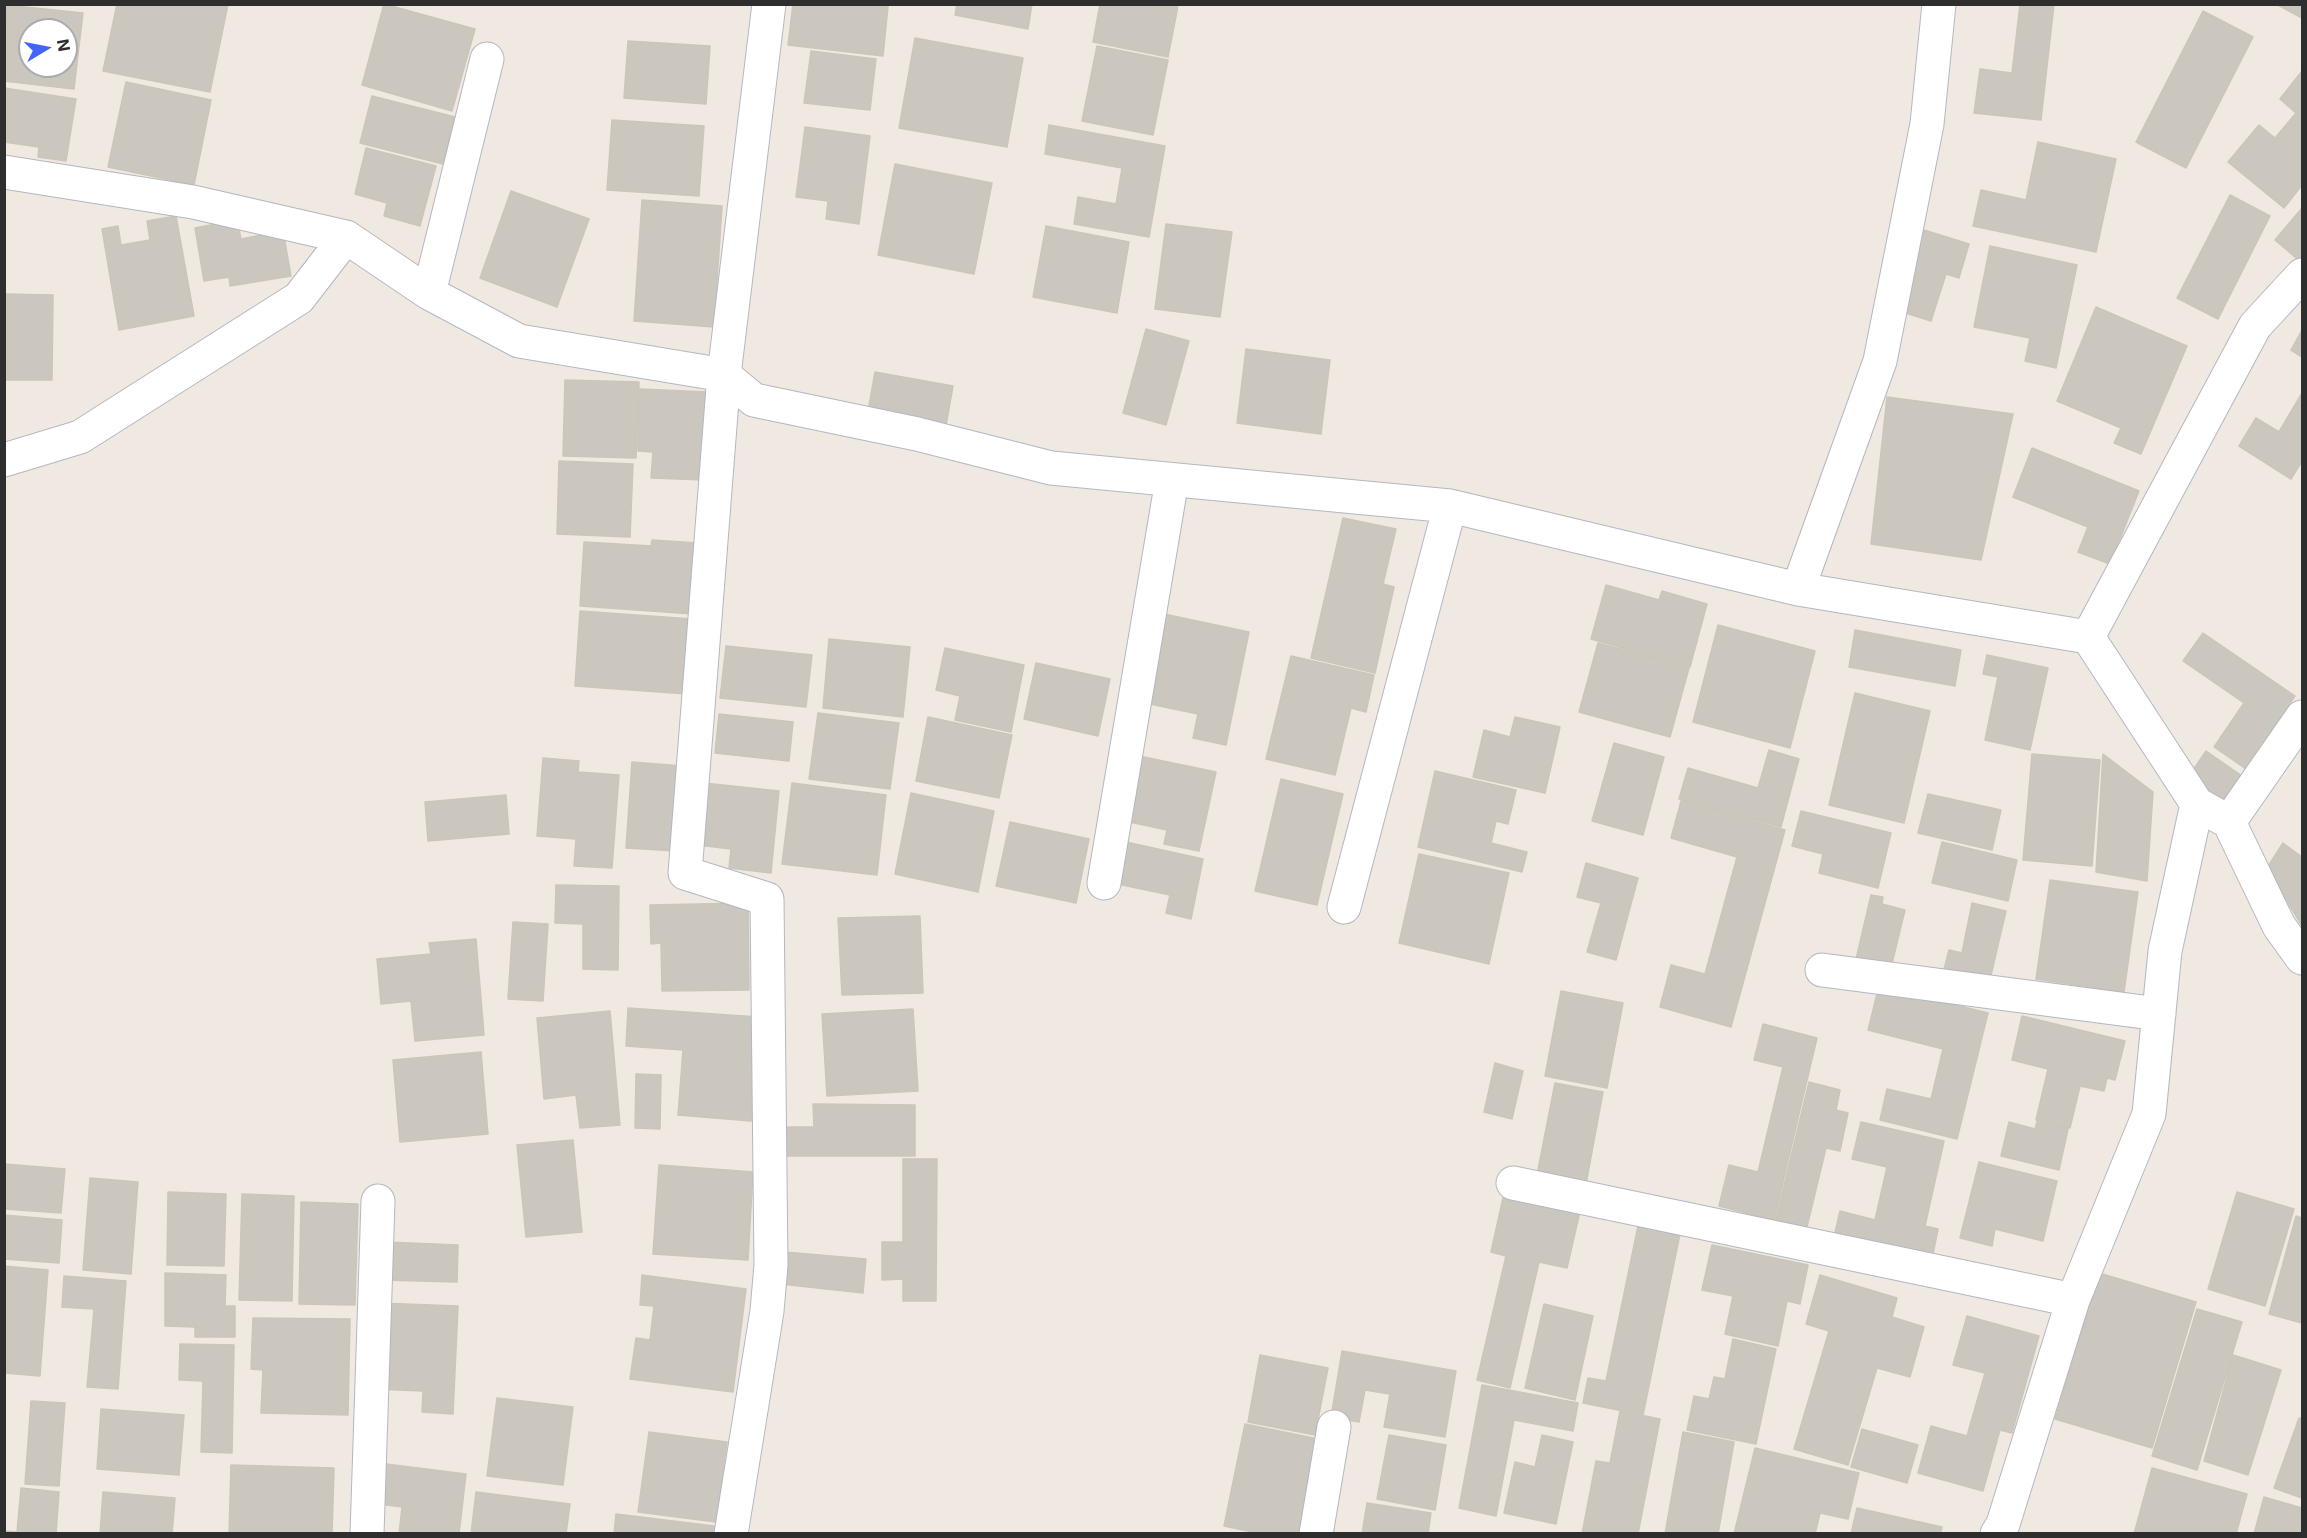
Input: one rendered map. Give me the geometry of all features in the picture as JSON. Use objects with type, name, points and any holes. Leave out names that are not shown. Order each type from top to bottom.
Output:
[{"type":"street","points":[[731,1533],[767,1311],[771,1265],[767,900],[685,873],[724,375],[769,4]]},
{"type":"street","points":[[1798,589],[1880,361],[1927,124],[1939,4]]},
{"type":"street","points":[[429,293],[487,59]]},
{"type":"street","points":[[4,172],[193,202],[346,237],[429,293],[519,341],[724,375],[754,400],[916,434],[1051,468],[1450,506],[1798,589],[2088,637],[2197,804],[2229,822],[2280,926],[2302,958]]},
{"type":"street","points":[[4,460],[80,437],[299,298],[346,237]]},
{"type":"street","points":[[2088,637],[2255,326],[2302,275]]},
{"type":"street","points":[[1104,883],[1172,480]]},
{"type":"street","points":[[1344,907],[1450,506]]},
{"type":"street","points":[[2229,822],[2302,717]]},
{"type":"street","points":[[1997,1533],[2004,1524],[2073,1300],[2149,1114],[2165,951],[2197,804]]},
{"type":"street","points":[[1822,970],[2159,1014]]},
{"type":"street","points":[[1513,1183],[2073,1300]]},
{"type":"street","points":[[367,1533],[378,1202]]},
{"type":"street","points":[[1316,1533],[1334,1427]]},
{"type":"building","points":[[117,4],[228,4],[210,92],[103,71]]},
{"type":"building","points":[[384,4],[475,29],[452,111],[362,85]]},
{"type":"building","points":[[793,4],[888,6],[883,56],[788,45]]},
{"type":"building","points":[[957,4],[1032,4],[1028,29],[955,15]]},
{"type":"building","points":[[1100,4],[1143,4],[1177,11],[1168,57],[1093,42]]},
{"type":"building","points":[[1146,4],[1178,4],[1177,11]]},
{"type":"building","points":[[2020,4],[2054,4],[2041,120],[1974,113],[1980,69],[2012,73]]},
{"type":"building","points":[[2276,4],[2302,4],[2302,18]]},
{"type":"building","points":[[6,5],[83,13],[78,55],[78,18],[18,18],[18,78],[75,78],[74,89],[4,81]]},
{"type":"building","points":[[2203,11],[2253,37],[2186,168],[2136,142]]},
{"type":"building","points":[[915,38],[1023,58],[1007,147],[899,128]]},
{"type":"building","points":[[628,41],[710,46],[706,104],[624,98]]},
{"type":"building","points":[[1097,46],[1168,60],[1153,135],[1082,121]]},
{"type":"building","points":[[811,51],[876,59],[870,110],[804,103]]},
{"type":"building","points":[[2302,71],[2302,185],[2284,208],[2228,162],[2259,125],[2275,138],[2296,113],[2280,99]]},
{"type":"building","points":[[126,82],[211,100],[194,185],[108,167]]},
{"type":"building","points":[[4,88],[76,99],[66,161],[38,157],[39,147],[4,142]]},
{"type":"building","points":[[372,96],[455,117],[443,164],[360,143]]},
{"type":"building","points":[[612,120],[704,126],[699,196],[607,190]]},
{"type":"building","points":[[1049,125],[1165,146],[1149,237],[1074,224],[1078,197],[1116,204],[1122,168],[1045,154]]},
{"type":"building","points":[[805,127],[870,136],[859,224],[826,219],[828,201],[796,197]]},
{"type":"building","points":[[2038,142],[2116,159],[2096,252],[1973,226],[1981,190],[2026,200]]},
{"type":"building","points":[[366,148],[436,166],[420,226],[384,216],[387,203],[355,194]]},
{"type":"building","points":[[895,164],[992,183],[974,274],[878,255]]},
{"type":"building","points":[[511,191],[589,219],[557,307],[480,278]]},
{"type":"building","points":[[2230,195],[2270,216],[2218,319],[2177,298]]},
{"type":"building","points":[[642,200],[722,206],[714,327],[634,321]]},
{"type":"building","points":[[2302,208],[2302,263],[2275,240]]},
{"type":"building","points":[[176,216],[194,316],[119,330],[102,229],[118,226],[121,245],[150,240],[147,221]]},
{"type":"building","points":[[237,220],[241,239],[283,231],[291,276],[230,286],[229,277],[204,281],[195,228]]},
{"type":"building","points":[[1166,224],[1232,232],[1220,317],[1155,309]]},
{"type":"building","points":[[1046,226],[1129,242],[1117,313],[1033,297]]},
{"type":"building","points":[[1924,230],[1969,244],[1959,278],[1946,274],[1931,321],[1899,311]]},
{"type":"building","points":[[1990,246],[2077,265],[2056,368],[2025,361],[2030,338],[1974,327]]},
{"type":"building","points":[[4,294],[53,295],[52,380],[4,380]]},
{"type":"building","points":[[2096,307],[2187,346],[2141,454],[2114,443],[2121,428],[2057,401]]},
{"type":"building","points":[[1146,329],[1189,341],[1166,425],[1123,413]]},
{"type":"building","points":[[2302,330],[2302,357],[2291,350]]},
{"type":"building","points":[[1246,349],[1330,360],[1321,434],[1237,423]]},
{"type":"building","points":[[875,372],[953,386],[945,431],[867,417]]},
{"type":"building","points":[[565,380],[639,382],[636,458],[563,456]]},
{"type":"building","points":[[640,389],[708,392],[705,480],[651,478],[653,452],[638,451]]},
{"type":"building","points":[[2302,393],[2302,461],[2291,479],[2239,446],[2256,418],[2279,432]]},
{"type":"building","points":[[1887,397],[2013,414],[1981,560],[1871,544]]},
{"type":"building","points":[[2032,448],[2139,491],[2110,564],[2078,552],[2088,527],[2013,497]]},
{"type":"building","points":[[559,461],[633,464],[630,537],[557,534]]},
{"type":"building","points":[[1343,518],[1396,529],[1383,584],[1394,587],[1375,673],[1311,658]]},
{"type":"building","points":[[652,540],[698,543],[693,614],[580,606],[584,542],[651,546]]},
{"type":"building","points":[[1606,585],[1659,600],[1662,591],[1707,604],[1690,667],[1591,639]]},
{"type":"building","points":[[580,611],[692,619],[687,694],[575,686]]},
{"type":"building","points":[[1164,614],[1249,632],[1226,745],[1193,738],[1198,714],[1145,703]]},
{"type":"building","points":[[1718,625],[1815,651],[1790,748],[1693,722]]},
{"type":"building","points":[[1855,630],[1961,650],[1955,686],[1849,667]]},
{"type":"building","points":[[2203,633],[2295,696],[2246,769],[2214,747],[2244,703],[2183,661]]},
{"type":"building","points":[[829,639],[910,647],[903,717],[823,708]]},
{"type":"building","points":[[1598,643],[1689,668],[1670,737],[1579,712]]},
{"type":"building","points":[[726,646],[812,655],[806,707],[720,698]]},
{"type":"building","points":[[945,648],[1024,665],[1011,732],[955,720],[960,696],[936,690]]},
{"type":"building","points":[[1987,655],[2048,668],[2030,750],[1985,740],[1998,677],[1983,674]]},
{"type":"building","points":[[1291,656],[1374,675],[1366,712],[1351,708],[1335,775],[1266,759]]},
{"type":"building","points":[[1036,663],[1110,679],[1098,736],[1024,719]]},
{"type":"building","points":[[1855,693],[1930,711],[1904,823],[1829,805]]},
{"type":"building","points":[[818,713],[899,723],[890,789],[809,779]]},
{"type":"building","points":[[719,714],[793,722],[789,761],[715,753]]},
{"type":"building","points":[[928,717],[1012,735],[999,798],[916,781]]},
{"type":"building","points":[[1515,717],[1560,727],[1545,793],[1473,777],[1484,730],[1510,737]]},
{"type":"building","points":[[1614,743],[1664,757],[1643,835],[1592,821]]},
{"type":"building","points":[[1769,750],[1799,759],[1781,827],[1679,799],[1688,768],[1758,788]]},
{"type":"building","points":[[2206,751],[2245,778],[2225,809],[2185,782]]},
{"type":"building","points":[[2032,754],[2100,760],[2092,866],[2023,860]]},
{"type":"building","points":[[2103,754],[2153,792],[2147,881],[2096,872]]},
{"type":"building","points":[[1139,756],[1216,772],[1199,851],[1164,844],[1167,830],[1125,821]]},
{"type":"building","points":[[543,758],[579,761],[578,772],[619,775],[612,868],[574,866],[576,839],[537,836]]},
{"type":"building","points":[[632,762],[682,766],[676,851],[626,848]]},
{"type":"building","points":[[1435,771],[1516,790],[1508,824],[1496,821],[1491,843],[1527,852],[1522,872],[1418,847]]},
{"type":"building","points":[[1281,779],[1343,794],[1317,905],[1255,891]]},
{"type":"building","points":[[704,783],[779,791],[771,873],[729,868],[731,849],[698,845]]},
{"type":"building","points":[[792,783],[886,795],[877,875],[782,864]]},
{"type":"building","points":[[911,793],[994,811],[978,892],[895,874]]},
{"type":"building","points":[[1928,794],[2001,810],[1992,850],[1918,833]]},
{"type":"building","points":[[506,795],[509,834],[428,841],[425,802]]},
{"type":"building","points":[[1681,801],[1785,830],[1731,1027],[1660,1007],[1671,965],[1705,974],[1737,857],[1671,838]]},
{"type":"building","points":[[1801,811],[1891,833],[1878,888],[1819,873],[1823,854],[1792,846]]},
{"type":"building","points":[[1010,822],[1089,839],[1076,903],[996,886]]},
{"type":"building","points":[[1117,840],[1203,859],[1191,919],[1166,913],[1170,895],[1108,882]]},
{"type":"building","points":[[1942,842],[2017,860],[2008,901],[1932,883]]},
{"type":"building","points":[[2283,843],[2302,857],[2302,926],[2267,868]]},
{"type":"building","points":[[1419,854],[1509,873],[1489,964],[1399,943]]},
{"type":"building","points":[[1586,863],[1638,878],[1616,960],[1587,952],[1601,903],[1577,897]]},
{"type":"building","points":[[2050,880],[2138,892],[2124,992],[2036,979]]},
{"type":"building","points":[[556,885],[619,886],[618,970],[583,969],[583,924],[555,923]]},
{"type":"building","points":[[1871,895],[1883,897],[1882,904],[1905,910],[1889,976],[1854,968]]},
{"type":"building","points":[[748,903],[749,990],[662,991],[661,943],[651,944],[650,905]]},
{"type":"building","points":[[1972,903],[2006,911],[1988,988],[1942,977],[1949,950],[1962,953]]},
{"type":"building","points":[[920,916],[923,993],[842,995],[838,918]]},
{"type":"building","points":[[513,922],[548,924],[543,1001],[508,999]]},
{"type":"building","points":[[476,939],[484,1035],[415,1041],[411,1001],[381,1004],[377,959],[431,954],[429,943]]},
{"type":"building","points":[[1879,986],[1988,1013],[1957,1139],[1880,1120],[1887,1089],[1931,1099],[1943,1049],[1868,1030]]},
{"type":"building","points":[[1561,991],[1623,1003],[1607,1088],[1545,1076]]},
{"type":"building","points":[[628,1008],[758,1017],[751,1121],[678,1115],[683,1050],[626,1046]]},
{"type":"building","points":[[913,1009],[918,1091],[827,1096],[822,1014]]},
{"type":"building","points":[[610,1011],[620,1125],[580,1128],[576,1095],[544,1099],[537,1018]]},
{"type":"building","points":[[2022,1016],[2125,1041],[2115,1080],[2107,1078],[2104,1091],[2080,1086],[2070,1128],[2036,1120],[2048,1069],[2012,1060]]},
{"type":"building","points":[[1763,1024],[1817,1038],[1774,1220],[1719,1206],[1729,1165],[1758,1172],[1783,1067],[1754,1060]]},
{"type":"building","points":[[481,1052],[488,1134],[400,1142],[393,1060]]},
{"type":"building","points":[[1495,1063],[1523,1071],[1512,1119],[1484,1112]]},
{"type":"building","points":[[636,1074],[661,1075],[660,1129],[635,1128]]},
{"type":"building","points":[[1809,1082],[1840,1090],[1836,1110],[1848,1113],[1840,1151],[1826,1148],[1805,1235],[1774,1227]]},
{"type":"building","points":[[1555,1083],[1603,1092],[1586,1184],[1537,1175]]},
{"type":"building","points":[[813,1104],[915,1105],[915,1156],[780,1156],[780,1127],[814,1127]]},
{"type":"building","points":[[1861,1122],[1944,1141],[1925,1226],[1938,1229],[1931,1264],[1833,1241],[1840,1211],[1875,1220],[1887,1167],[1852,1159]]},
{"type":"building","points":[[2009,1122],[2035,1129],[2037,1122],[2068,1129],[2059,1170],[2001,1156]]},
{"type":"building","points":[[573,1140],[582,1232],[526,1237],[517,1145]]},
{"type":"building","points":[[903,1159],[937,1159],[936,1301],[903,1301],[903,1279],[882,1280],[882,1242],[903,1242]]},
{"type":"building","points":[[1979,1162],[2057,1181],[2043,1241],[1995,1229],[1992,1246],[1960,1238]]},
{"type":"building","points":[[4,1164],[65,1169],[61,1213],[4,1209]]},
{"type":"building","points":[[659,1165],[753,1172],[748,1260],[653,1254]]},
{"type":"building","points":[[90,1178],[138,1182],[131,1274],[83,1270]]},
{"type":"building","points":[[1505,1189],[1581,1207],[1567,1268],[1539,1262],[1510,1388],[1477,1380],[1506,1256],[1491,1252]]},
{"type":"building","points":[[168,1192],[226,1194],[224,1266],[167,1265]]},
{"type":"building","points":[[2237,1192],[2294,1209],[2265,1306],[2208,1289]]},
{"type":"building","points":[[242,1194],[294,1196],[292,1301],[239,1300]]},
{"type":"building","points":[[301,1202],[358,1204],[355,1305],[299,1304]]},
{"type":"building","points":[[4,1215],[62,1220],[59,1263],[4,1259]]},
{"type":"building","points":[[2296,1216],[2302,1218],[2302,1323],[2269,1314]]},
{"type":"building","points":[[1638,1226],[1680,1234],[1643,1415],[1583,1403],[1588,1378],[1606,1381]]},
{"type":"building","points":[[385,1242],[458,1245],[457,1282],[383,1280]]},
{"type":"building","points":[[1712,1245],[1808,1265],[1800,1304],[1787,1301],[1778,1346],[1725,1334],[1733,1296],[1702,1290]]},
{"type":"building","points":[[784,1252],[866,1259],[863,1293],[781,1284]]},
{"type":"building","points":[[4,1266],[48,1270],[40,1376],[4,1373]]},
{"type":"building","points":[[165,1273],[226,1275],[225,1306],[235,1306],[235,1337],[195,1337],[195,1327],[165,1326]]},
{"type":"building","points":[[2099,1273],[2196,1302],[2152,1448],[2055,1419]]},
{"type":"building","points":[[642,1275],[746,1289],[733,1392],[630,1379],[636,1338],[650,1340],[654,1306],[640,1305]]},
{"type":"building","points":[[1820,1275],[1897,1298],[1892,1317],[1924,1327],[1910,1377],[1877,1368],[1848,1465],[1794,1449],[1829,1331],[1806,1324]]},
{"type":"building","points":[[64,1276],[126,1281],[118,1389],[87,1387],[94,1309],[62,1307]]},
{"type":"building","points":[[378,1303],[458,1306],[453,1414],[422,1412],[423,1391],[374,1389]]},
{"type":"building","points":[[1544,1304],[1593,1316],[1575,1400],[1525,1388]]},
{"type":"building","points":[[2197,1309],[2242,1322],[2197,1470],[2152,1456]]},
{"type":"building","points":[[1967,1316],[2039,1336],[2012,1433],[2000,1430],[1983,1491],[1918,1473],[1931,1426],[1967,1436],[1985,1373],[1953,1365]]},
{"type":"building","points":[[253,1318],[350,1319],[348,1415],[261,1413],[263,1370],[251,1369]]},
{"type":"building","points":[[1733,1339],[1776,1349],[1756,1444],[1687,1430],[1694,1396],[1709,1399],[1714,1377],[1725,1379]]},
{"type":"building","points":[[180,1344],[234,1345],[232,1453],[201,1452],[203,1381],[179,1380]]},
{"type":"building","points":[[1342,1351],[1456,1371],[1445,1437],[1384,1427],[1390,1394],[1365,1390],[1359,1422],[1331,1417]]},
{"type":"building","points":[[1260,1355],[1328,1368],[1315,1435],[1248,1422]]},
{"type":"building","points":[[2233,1355],[2281,1370],[2248,1475],[2204,1461]]},
{"type":"building","points":[[1482,1385],[1578,1403],[1573,1431],[1514,1420],[1496,1516],[1459,1508]]},
{"type":"building","points":[[497,1398],[573,1407],[563,1485],[487,1476]]},
{"type":"building","points":[[31,1401],[65,1403],[59,1486],[25,1484]]},
{"type":"building","points":[[101,1409],[184,1415],[179,1475],[97,1469]]},
{"type":"building","points":[[1620,1411],[1660,1419],[1638,1534],[1582,1534],[1596,1461],[1610,1463]]},
{"type":"building","points":[[2299,1418],[2302,1419],[2302,1498],[2274,1488]]},
{"type":"building","points":[[1245,1424],[1318,1439],[1300,1534],[1262,1534],[1224,1526]]},
{"type":"building","points":[[1862,1429],[1918,1445],[1907,1483],[1851,1467]]},
{"type":"building","points":[[649,1432],[727,1442],[716,1522],[638,1512]]},
{"type":"building","points":[[1683,1432],[1734,1442],[1718,1534],[1665,1534]]},
{"type":"building","points":[[1389,1435],[1446,1445],[1435,1510],[1377,1499]]},
{"type":"building","points":[[1542,1435],[1573,1442],[1556,1524],[1504,1513],[1515,1462],[1535,1467]]},
{"type":"building","points":[[1755,1448],[1859,1473],[1848,1519],[1820,1513],[1815,1534],[1734,1534]]},
{"type":"building","points":[[378,1463],[466,1474],[459,1534],[399,1534],[402,1507],[373,1503]]},
{"type":"building","points":[[231,1465],[334,1468],[332,1534],[229,1534]]},
{"type":"building","points":[[2152,1468],[2247,1494],[2236,1534],[2134,1534]]},
{"type":"building","points":[[21,1488],[59,1492],[56,1534],[4,1534],[4,1531],[17,1532]]},
{"type":"building","points":[[103,1492],[175,1498],[172,1534],[100,1534]]},
{"type":"building","points":[[476,1492],[570,1504],[566,1534],[471,1534]]},
{"type":"building","points":[[2264,1497],[2302,1508],[2302,1534],[2254,1534]]},
{"type":"building","points":[[1367,1503],[1431,1513],[1428,1534],[1362,1534]]},
{"type":"building","points":[[1857,1508],[1942,1527],[1940,1534],[1851,1534]]},
{"type":"building","points":[[616,1514],[714,1526],[713,1534],[614,1534]]}]
